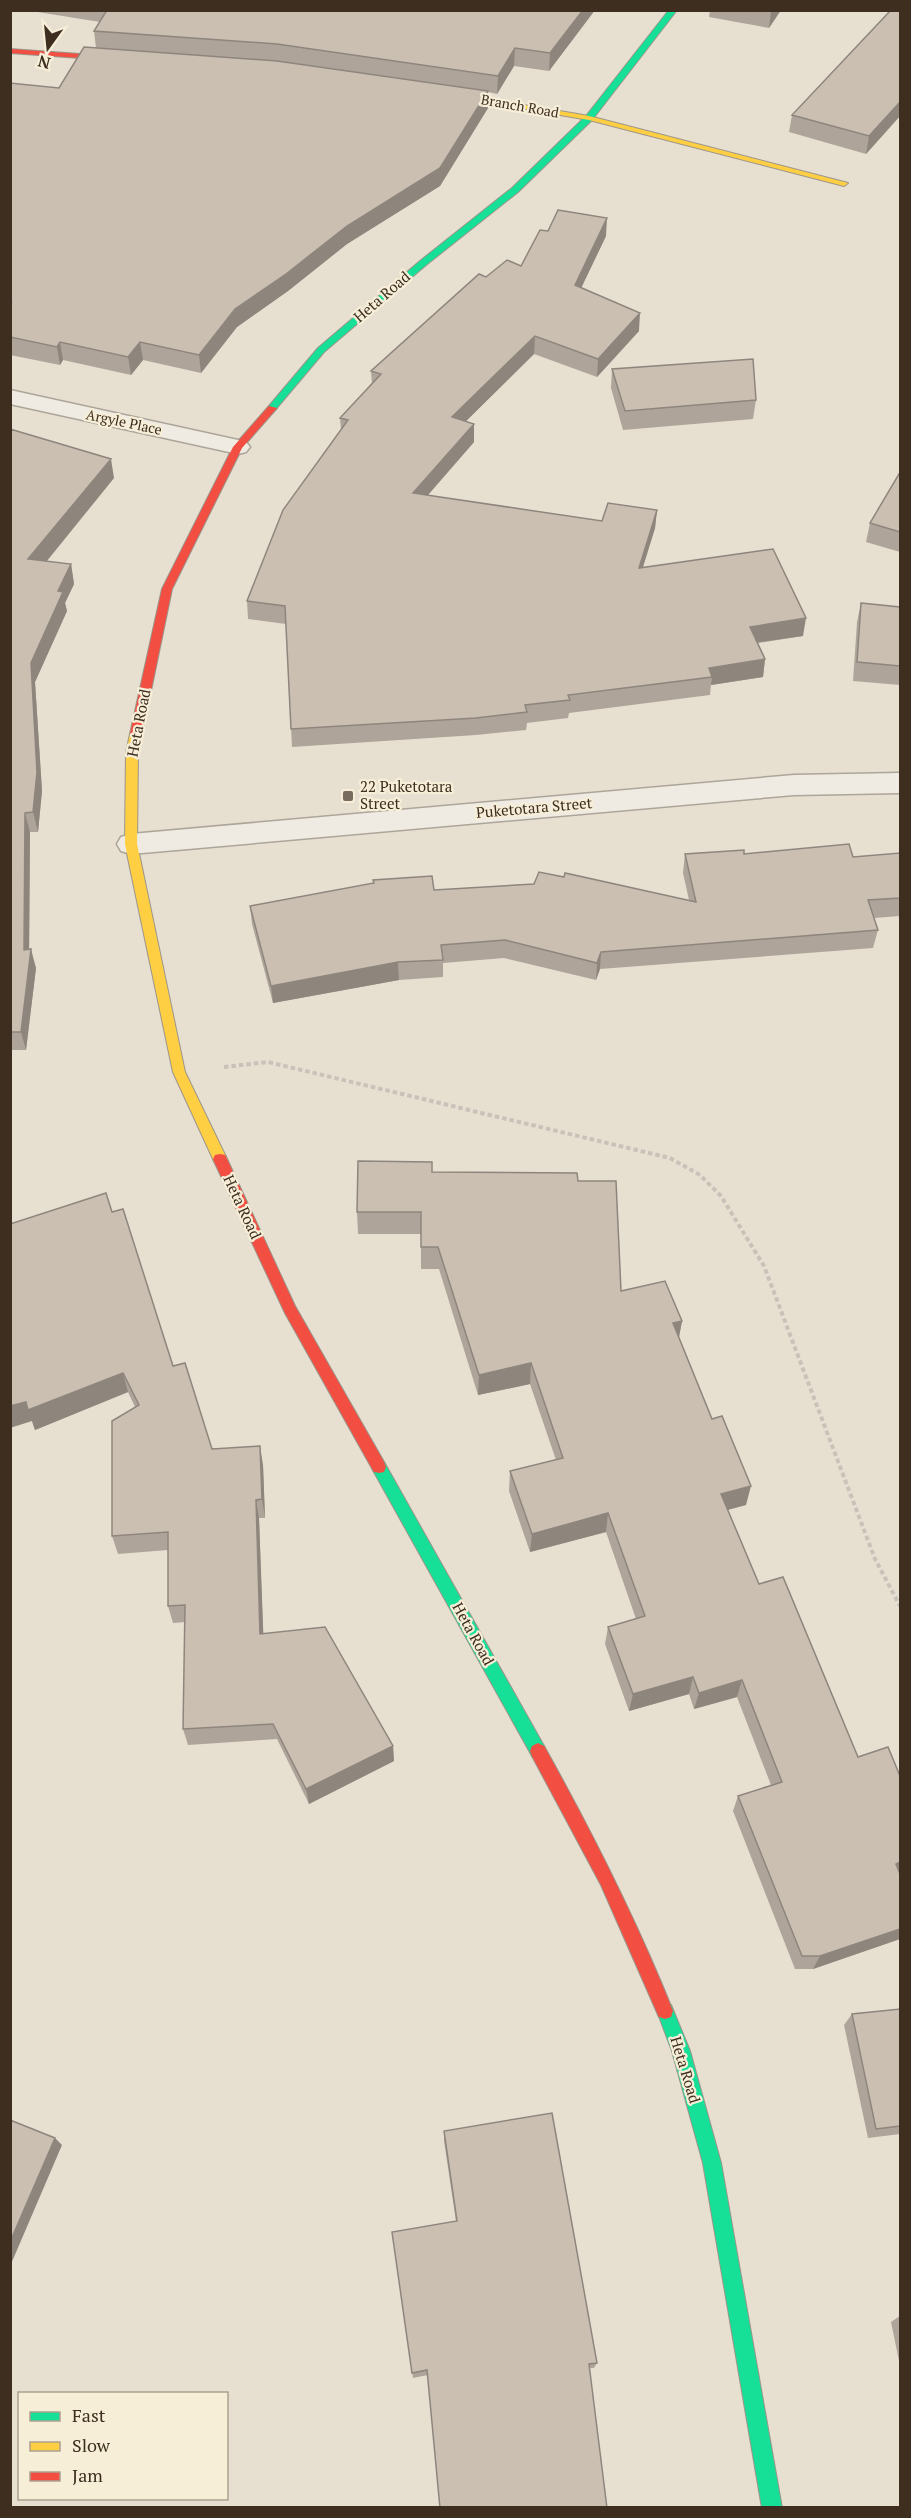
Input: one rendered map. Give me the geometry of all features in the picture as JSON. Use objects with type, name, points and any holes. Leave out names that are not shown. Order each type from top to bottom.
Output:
[{"type":"street","name":"Heta Road","points":[[673,10],[589,118],[515,190],[423,263],[321,350],[238,447],[167,589],[132,753],[131,844],[179,1072],[290,1309],[565,1798],[641,1950],[681,2050],[712,2163],[772,2508]]},
{"type":"street","points":[[10,51],[138,60]]},
{"type":"street","name":"Branch Road","points":[[430,91],[589,118],[844,183]]},
{"type":"street","name":"Argyle Place","points":[[10,397],[238,447]]},
{"type":"street","name":"Puketotara Street","points":[[131,844],[794,785],[900,783]]},
{"type":"path","points":[[179,1072],[268,1062],[670,1158],[700,1175],[721,1196],[752,1242],[774,1287],[875,1559],[900,1606]]},
{"type":"building","points":[[107,10],[583,10],[550,53],[515,48],[498,76],[277,44],[94,31]]},
{"type":"building","points":[[891,10],[900,10],[900,102],[869,136],[792,115]]},
{"type":"building","points":[[84,47],[277,61],[488,91],[440,168],[347,226],[286,274],[235,309],[199,355],[140,342],[128,357],[60,342],[57,347],[10,337],[10,83],[59,88]]},
{"type":"building","points":[[558,210],[607,218],[575,285],[640,313],[598,359],[535,336],[452,417],[474,424],[413,493],[602,521],[608,503],[657,510],[639,568],[773,549],[806,618],[750,627],[765,659],[709,668],[712,677],[568,695],[570,700],[525,705],[527,712],[476,718],[291,729],[285,606],[247,601],[283,510],[348,420],[340,418],[381,374],[371,371],[479,274],[486,277],[507,260],[521,266],[540,230],[548,231]]},
{"type":"building","points":[[753,359],[756,400],[625,411],[612,369]]},
{"type":"building","points":[[10,429],[111,459],[28,559],[71,564],[58,591],[63,592],[31,663],[37,772],[33,812],[25,813],[24,950],[31,949],[21,1032],[10,1032]]},
{"type":"building","points":[[900,475],[900,532],[870,523]]},
{"type":"building","points":[[861,603],[900,607],[900,666],[857,662]]},
{"type":"building","points":[[849,844],[853,857],[900,853],[900,898],[868,900],[878,930],[601,952],[597,963],[505,940],[441,945],[443,960],[398,962],[271,986],[250,906],[374,883],[373,880],[432,876],[434,890],[534,884],[539,872],[564,877],[565,873],[696,902],[685,854],[744,850],[744,854]]},
{"type":"building","points":[[358,1161],[432,1162],[432,1172],[577,1173],[578,1181],[616,1181],[621,1291],[665,1281],[682,1321],[673,1323],[712,1419],[722,1416],[751,1486],[721,1494],[759,1584],[783,1577],[858,1757],[888,1747],[900,1776],[900,1862],[896,1864],[900,1874],[900,1929],[820,1956],[802,1956],[738,1796],[782,1782],[742,1680],[699,1693],[693,1677],[633,1694],[608,1627],[645,1616],[608,1513],[532,1534],[510,1471],[563,1458],[531,1363],[479,1375],[438,1247],[421,1247],[421,1212],[357,1212]]},
{"type":"building","points":[[106,1193],[112,1212],[123,1209],[173,1366],[185,1363],[212,1449],[260,1446],[262,1499],[256,1500],[260,1634],[325,1627],[393,1746],[306,1789],[273,1724],[183,1729],[185,1605],[168,1606],[168,1532],[112,1536],[112,1421],[139,1405],[123,1373],[28,1410],[26,1402],[10,1406],[10,1224]]},
{"type":"building","points":[[900,2009],[900,2126],[876,2129],[852,2014]]},
{"type":"building","points":[[552,2113],[597,2363],[589,2364],[607,2508],[440,2508],[427,2370],[412,2373],[392,2232],[457,2221],[444,2131]]},
{"type":"building","points":[[10,2120],[55,2138],[10,2242]]},
{"type":"traffic: fast","points":[[272,408],[321,350],[423,263],[515,190],[589,118],[673,10]]},
{"type":"traffic: fast","points":[[379,1467],[538,1751]]},
{"type":"traffic: fast","points":[[665,2011],[681,2051],[712,2163],[772,2508]]},
{"type":"traffic: slow","points":[[445,93],[589,118],[844,183]]},
{"type":"traffic: slow","points":[[136,734],[132,753],[131,844],[179,1072],[220,1159]]},
{"type":"traffic: jam","points":[[10,51],[122,59]]},
{"type":"traffic: jam","points":[[136,734],[167,589],[238,447],[272,408]]},
{"type":"traffic: jam","points":[[220,1159],[290,1309],[379,1467]]},
{"type":"traffic: jam","points":[[538,1751],[606,1879],[665,2011]]},
{"type":"place","name":"22 Puketotara Street","points":[[348,796]]}]
